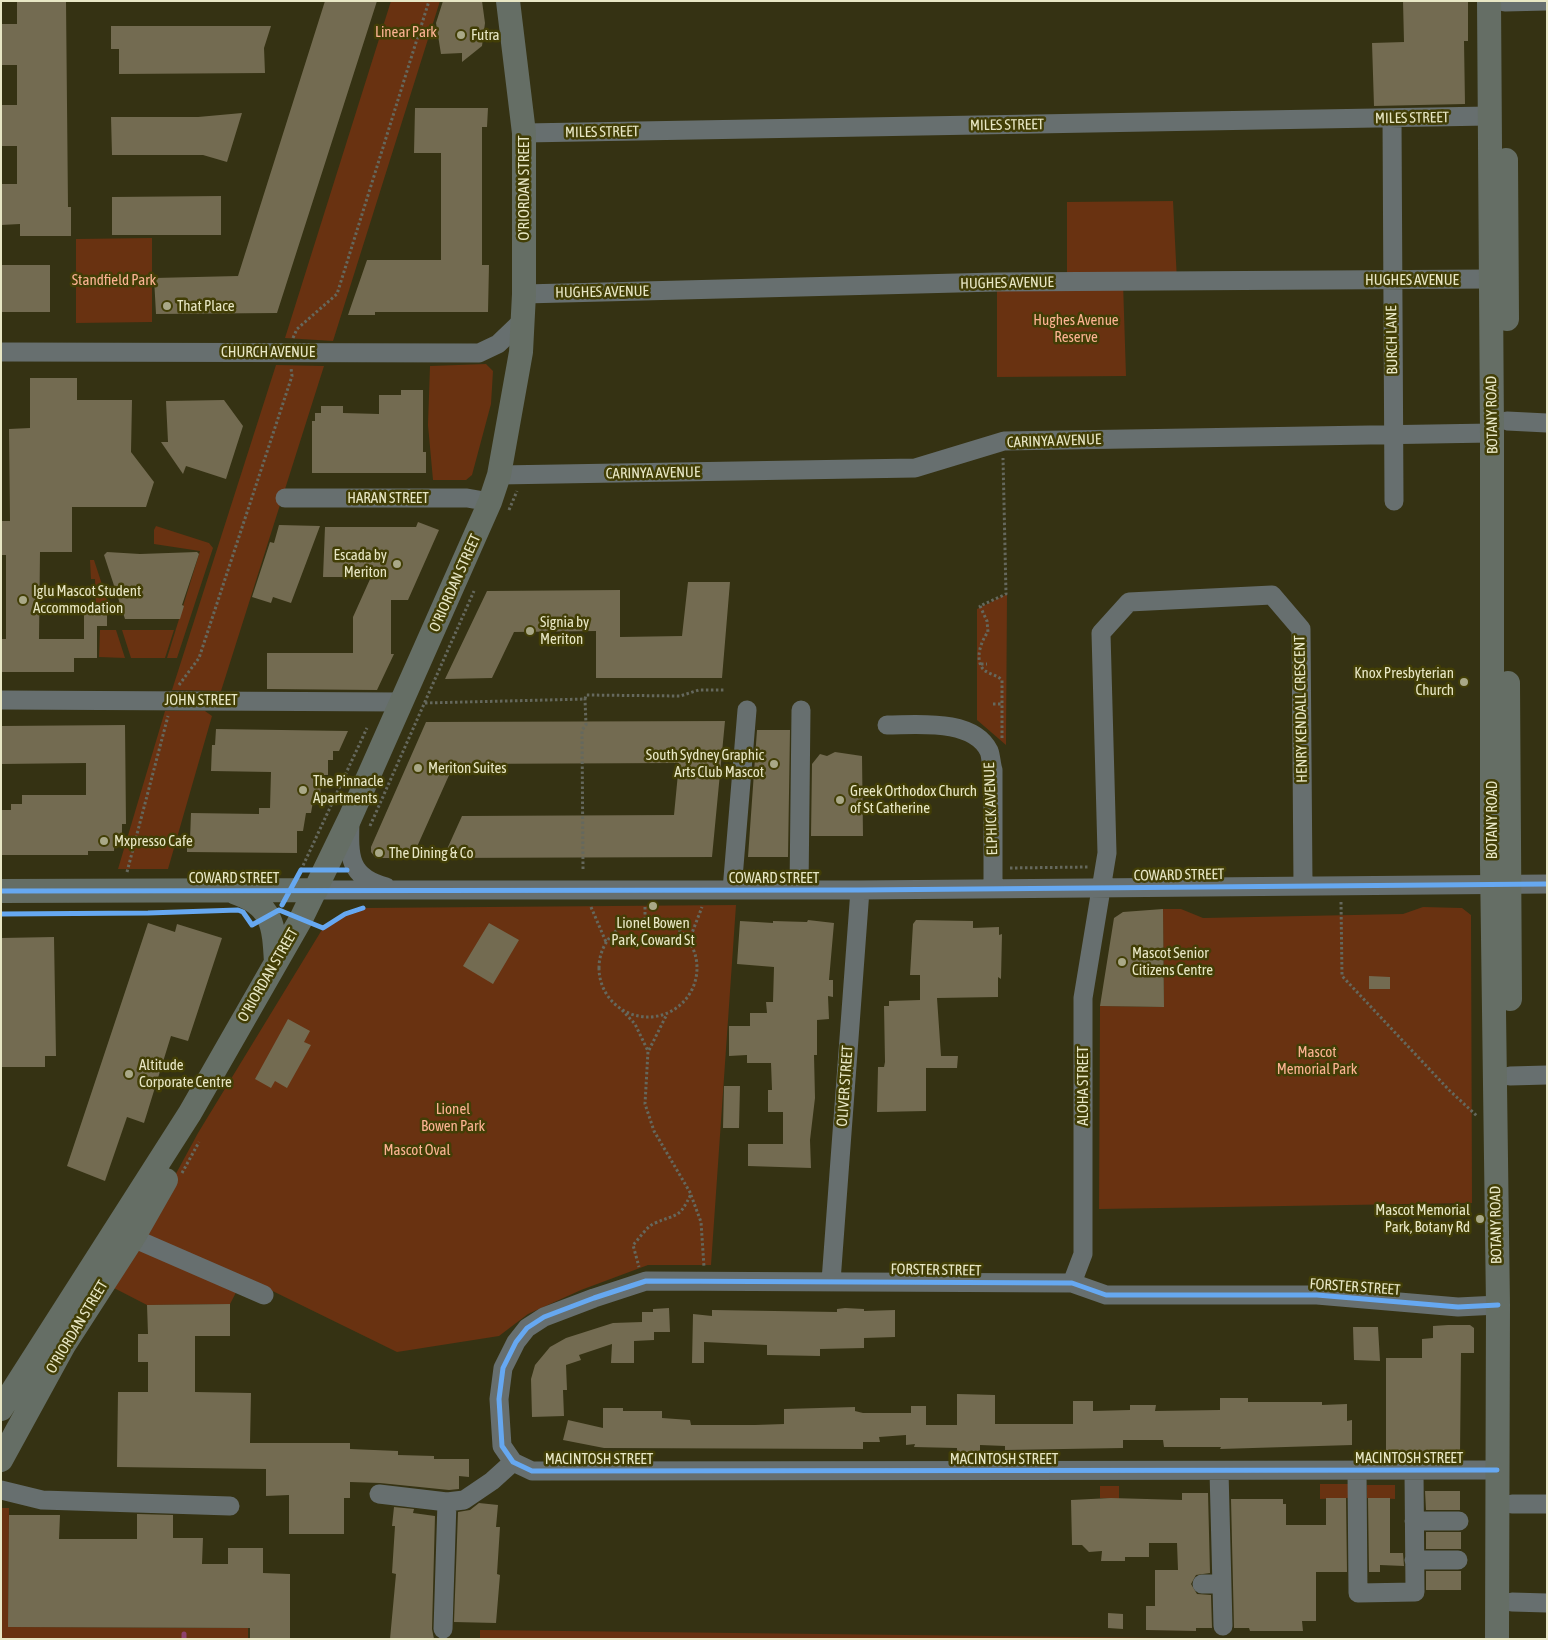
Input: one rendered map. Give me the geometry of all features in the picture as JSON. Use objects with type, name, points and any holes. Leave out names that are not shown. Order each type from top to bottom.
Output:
[{"type":"main road","name":"O'RIORDAN STREET","points":[[1,1408],[190,1113],[321,880],[358,826],[390,702],[498,510],[510,475],[524,294],[524,133],[508,1]]},
{"type":"main road","name":"BOTANY ROAD","points":[[1500,2],[1489,116],[1490,278],[1500,427]]},
{"type":"main road","name":"BOTANY ROAD","points":[[1497,1639],[1500,884],[1500,2]]},
{"type":"main road","name":"COWARD STREET","points":[[1,891],[228,890],[295,880],[321,880]]},
{"type":"main road","name":"BOTANY ROAD","points":[[1500,884],[1510,1076],[1512,1639]]},
{"type":"main road","points":[[228,890],[256,900],[266,912],[273,928],[276,962]]},
{"type":"main road","name":"O'RIORDAN STREET","points":[[1,1460],[64,1345],[133,1238],[170,1173],[190,1113]]},
{"type":"street","points":[[1500,2],[1547,1]]},
{"type":"street","name":"MILES STREET","points":[[524,133],[1489,116]]},
{"type":"street","name":"BURCH LANE","points":[[1392,118],[1391,280],[1394,501]]},
{"type":"street","name":"HUGHES AVENUE","points":[[524,294],[997,282],[1490,278]]},
{"type":"street","name":"CHURCH AVENUE","points":[[1,352],[479,353],[498,344],[522,321]]},
{"type":"street","name":"CARINYA AVENUE","points":[[510,475],[915,468],[1004,441],[1394,435],[1547,422]]},
{"type":"street","name":"HARAN STREET","points":[[285,498],[467,498],[498,510]]},
{"type":"street","name":"HENRY KENDALL CRESCENT","points":[[1101,888],[1108,853],[1100,633],[1129,602],[1272,595],[1301,629],[1303,884]]},
{"type":"street","name":"JOHN STREET","points":[[1,700],[390,702]]},
{"type":"street","points":[[732,890],[747,710]]},
{"type":"street","points":[[800,890],[801,710]]},
{"type":"street","name":"ELPHICK AVENUE","points":[[886,725],[939,725],[963,730],[979,739],[989,751],[993,770],[993,889]]},
{"type":"street","points":[[358,826],[350,852],[356,870],[375,883],[399,890]]},
{"type":"street","name":"COWARD STREET","points":[[321,880],[399,890],[860,890],[1303,884],[1547,884]]},
{"type":"street","name":"ALOHA STREET","points":[[1072,1283],[1083,1254],[1083,998],[1101,888]]},
{"type":"street","name":"OLIVER STREET","points":[[831,1281],[860,890]]},
{"type":"street","points":[[1510,1076],[1547,1075]]},
{"type":"street","points":[[133,1238],[264,1295]]},
{"type":"street","name":"FORSTER STREET","points":[[513,1462],[502,1446],[499,1385],[502,1368],[516,1342],[527,1328],[544,1317],[646,1281],[1072,1283],[1106,1294],[1317,1296],[1458,1307],[1498,1306]]},
{"type":"street","points":[[379,1494],[447,1502],[464,1500],[492,1481],[513,1462]]},
{"type":"street","name":"MACINTOSH STREET","points":[[513,1462],[532,1472],[1497,1470]]},
{"type":"street","points":[[1357,1471],[1358,1593],[1414,1592],[1414,1471]]},
{"type":"street","points":[[1219,1472],[1222,1626]]},
{"type":"street","points":[[1,1490],[42,1500],[230,1506]]},
{"type":"street","points":[[443,1629],[447,1502]]},
{"type":"street","points":[[1512,1504],[1547,1504]]},
{"type":"street","points":[[1414,1521],[1459,1521]]},
{"type":"street","points":[[1414,1560],[1458,1560]]},
{"type":"street","points":[[1202,1584],[1222,1584]]},
{"type":"street","points":[[1512,1602],[1547,1603]]},
{"type":"path","points":[[1002,738],[1002,680],[984,669],[979,658],[982,639],[988,632],[987,621],[980,606],[1006,594],[1003,458]]},
{"type":"path","points":[[498,510],[516,495],[510,475]]},
{"type":"path","points":[[358,826],[425,703],[476,586]]},
{"type":"path","points":[[981,664],[987,664]]},
{"type":"path","points":[[583,869],[582,730],[586,725],[586,695],[680,696],[698,690],[725,690]]},
{"type":"path","points":[[425,703],[586,699]]},
{"type":"path","points":[[127,873],[167,717],[178,710],[182,700]]},
{"type":"path","points":[[321,880],[295,880],[390,702]]},
{"type":"path","points":[[993,704],[1002,704]]},
{"type":"path","points":[[1009,868],[1089,867]]},
{"type":"path","points":[[1341,884],[1342,976],[1473,1114]]},
{"type":"path","points":[[591,907],[606,942]]},
{"type":"path","points":[[689,941],[702,907]]},
{"type":"path","points":[[645,908],[645,919]]},
{"type":"path","points":[[622,1010],[637,1016],[652,1017],[668,1013],[682,1003],[692,990],[697,974],[695,957],[689,941],[677,929],[662,921],[645,919],[623,926],[606,942],[600,956],[599,972],[602,987],[610,1000],[635,1024],[648,1051]]},
{"type":"path","points":[[668,1013],[648,1051],[645,1104],[654,1131],[691,1194],[701,1222],[706,1282]]},
{"type":"path","points":[[180,1176],[199,1142]]},
{"type":"path","points":[[646,1281],[636,1262],[633,1245],[654,1223],[669,1220],[684,1210],[691,1194]]},
{"type":"green space","name":"Linear Park","points":[[391,1],[440,1],[333,341],[285,338]]},
{"type":"green space","name":"Hughes Avenue Reserve","points":[[1173,201],[1177,281],[1123,282],[1126,376],[997,377],[997,282],[1067,282],[1067,202]]},
{"type":"green space","name":"Standfield Park","points":[[152,238],[152,322],[76,323],[76,239]]},
{"type":"green space","points":[[486,364],[493,371],[491,404],[472,475],[466,480],[433,480],[428,425],[430,366]]},
{"type":"green space","points":[[276,365],[324,366],[221,691],[172,690]]},
{"type":"green space","points":[[156,526],[209,543],[213,548],[177,658],[167,658],[200,551],[154,544],[154,530]]},
{"type":"green space","points":[[90,560],[94,560],[110,609],[96,609],[95,579],[91,579]]},
{"type":"green space","points":[[1007,594],[1006,745],[977,720],[977,609]]},
{"type":"green space","points":[[100,630],[116,630],[125,658],[99,657]]},
{"type":"green space","points":[[122,630],[174,630],[165,658],[131,658]]},
{"type":"green space","points":[[165,711],[205,711],[212,716],[168,869],[118,869]]},
{"type":"green space","name":"Lionel Bowen Park","points":[[736,905],[711,1265],[648,1265],[581,1290],[528,1314],[499,1336],[397,1352],[244,1277],[230,1304],[147,1305],[114,1288],[198,1133],[323,928],[345,914],[363,908]]},
{"type":"green space","name":"Mascot Memorial Park","points":[[1423,907],[1462,908],[1471,915],[1472,1203],[1099,1209],[1100,1006],[1164,1007],[1163,909],[1181,909],[1203,918],[1403,914]]},
{"type":"green space","points":[[1320,1484],[1349,1484],[1349,1498],[1320,1499]]},
{"type":"green space","points":[[1367,1485],[1395,1485],[1395,1499],[1367,1498]]},
{"type":"green space","points":[[1100,1486],[1119,1486],[1119,1499],[1100,1498]]},
{"type":"green space","points":[[1,1508],[9,1508],[8,1627],[248,1628],[248,1639],[1,1639]]},
{"type":"green space","points":[[480,1630],[1248,1639],[480,1639]]},
{"type":"building","points":[[17,1],[66,1],[68,207],[71,207],[71,236],[20,236],[20,224],[1,225],[1,184],[17,184],[17,146],[1,146],[1,105],[17,105],[17,65],[1,65],[1,24],[17,24]]},
{"type":"building","points":[[325,1],[377,1],[277,313],[156,314],[154,278],[238,276]]},
{"type":"building","name":"Futra","points":[[443,1],[482,1],[485,23],[482,46],[462,62],[462,53],[441,54],[436,23]]},
{"type":"building","points":[[1403,1],[1468,1],[1468,41],[1464,41],[1465,104],[1374,106],[1372,43],[1404,42]]},
{"type":"building","points":[[111,26],[271,26],[264,48],[265,73],[119,74],[119,49],[111,49]]},
{"type":"building","points":[[415,108],[488,108],[487,127],[482,127],[482,265],[489,265],[488,312],[375,312],[375,315],[348,315],[367,260],[441,260],[441,153],[414,153]]},
{"type":"building","points":[[242,113],[227,162],[203,155],[112,155],[111,117],[198,117]]},
{"type":"building","points":[[221,196],[221,235],[112,235],[112,197]]},
{"type":"building","points":[[1,265],[50,265],[50,312],[1,312]]},
{"type":"building","points":[[30,378],[77,378],[77,400],[132,400],[131,452],[154,482],[146,507],[72,507],[72,552],[40,552],[39,639],[84,639],[84,611],[107,611],[107,626],[97,626],[97,658],[74,658],[74,672],[2,672],[2,639],[6,639],[6,555],[1,555],[1,521],[10,521],[9,429],[30,428]]},
{"type":"building","points":[[401,390],[423,390],[423,452],[426,452],[426,473],[312,473],[312,421],[315,421],[315,413],[321,413],[321,406],[343,406],[343,413],[379,414],[379,395],[401,395]]},
{"type":"building","points":[[224,400],[243,426],[226,479],[186,466],[183,474],[161,442],[168,442],[166,401]]},
{"type":"building","points":[[418,522],[439,530],[408,600],[391,600],[391,654],[394,654],[377,690],[267,689],[267,653],[353,653],[353,617],[371,577],[323,577],[325,527],[416,527]]},
{"type":"building","points":[[279,525],[320,526],[291,603],[273,597],[271,603],[252,597],[270,542],[274,543]]},
{"type":"building","points":[[107,552],[140,554],[197,552],[199,554],[182,605],[184,606],[180,619],[125,619],[104,555]]},
{"type":"building","name":"Signia by Meriton","points":[[688,582],[730,582],[722,678],[596,678],[596,631],[514,632],[492,678],[445,679],[487,591],[620,590],[620,637],[682,636]]},
{"type":"building","points":[[725,721],[712,857],[443,858],[462,816],[674,815],[679,763],[454,764],[412,858],[376,858],[371,852],[371,847],[426,722]]},
{"type":"building","points":[[125,725],[126,824],[122,824],[122,835],[115,835],[114,851],[88,851],[88,855],[1,855],[2,810],[11,810],[11,804],[22,804],[22,795],[86,795],[86,763],[1,764],[1,726]]},
{"type":"building","name":"The Pinnacle Apartments","points":[[216,729],[348,731],[339,751],[333,751],[333,760],[328,760],[328,775],[322,775],[320,796],[314,796],[311,813],[306,813],[303,831],[297,831],[297,853],[187,852],[187,840],[190,840],[191,813],[259,814],[259,808],[270,808],[271,772],[211,771],[212,745],[215,745]]},
{"type":"building","name":"South Sydney Graphic Arts Club Mascot","points":[[757,730],[790,730],[788,857],[748,857]]},
{"type":"building","points":[[835,752],[862,756],[863,836],[811,836],[812,764],[820,754],[827,756]]},
{"type":"building","points":[[1163,909],[1164,1007],[1100,1006],[1114,918],[1123,912]]},
{"type":"building","points":[[808,920],[834,923],[829,980],[833,980],[833,997],[828,996],[829,1019],[817,1020],[817,1055],[814,1055],[815,1098],[810,1140],[811,1168],[748,1166],[748,1144],[783,1144],[783,1112],[768,1112],[768,1090],[772,1090],[771,1063],[747,1063],[747,1055],[729,1056],[729,1026],[750,1026],[750,1013],[767,1013],[766,1002],[773,1002],[774,967],[737,964],[740,921],[773,923],[773,921],[807,922]]},
{"type":"building","points":[[916,920],[973,921],[973,928],[999,927],[999,935],[1002,934],[1001,979],[998,977],[998,997],[937,998],[941,1056],[958,1056],[957,1068],[926,1068],[926,1111],[877,1112],[878,1067],[884,1067],[885,1062],[884,1006],[889,1006],[889,1001],[920,1000],[920,975],[910,975],[913,924]]},
{"type":"building","name":"Altitude Corporate Centre","points":[[148,923],[175,932],[177,924],[222,938],[188,1041],[171,1036],[144,1123],[127,1117],[105,1181],[67,1166]]},
{"type":"building","points":[[489,923],[519,940],[493,984],[463,966]]},
{"type":"building","points":[[54,937],[56,1056],[45,1056],[45,1067],[1,1067],[1,938]]},
{"type":"building","points":[[1369,976],[1390,977],[1390,989],[1369,989]]},
{"type":"building","points":[[288,1019],[310,1031],[304,1042],[311,1045],[287,1088],[275,1081],[271,1088],[255,1079]]},
{"type":"building","points":[[724,1086],[740,1086],[739,1128],[723,1128]]},
{"type":"building","points":[[230,1304],[230,1336],[195,1336],[195,1392],[251,1393],[250,1443],[350,1443],[350,1449],[398,1451],[398,1455],[434,1456],[434,1459],[469,1459],[469,1477],[459,1476],[459,1489],[449,1490],[350,1482],[350,1498],[344,1498],[344,1534],[289,1534],[289,1495],[266,1496],[266,1469],[117,1467],[118,1392],[148,1392],[148,1362],[138,1362],[138,1334],[148,1334],[147,1305]]},
{"type":"building","points":[[669,1308],[670,1332],[654,1332],[654,1340],[634,1341],[634,1363],[611,1363],[612,1344],[579,1355],[581,1360],[566,1365],[567,1390],[563,1390],[564,1416],[532,1417],[531,1379],[535,1365],[550,1347],[566,1338],[613,1323],[642,1322],[642,1312],[653,1312],[653,1309]]},
{"type":"building","points":[[837,1309],[864,1309],[864,1311],[895,1310],[895,1337],[864,1338],[864,1348],[820,1349],[820,1356],[767,1355],[767,1345],[704,1342],[704,1363],[692,1363],[693,1314],[712,1316],[712,1310],[837,1312]]},
{"type":"building","points":[[1470,1325],[1474,1328],[1474,1353],[1461,1353],[1460,1455],[1386,1455],[1386,1358],[1422,1358],[1422,1339],[1433,1338],[1433,1326]]},
{"type":"building","points":[[1353,1327],[1378,1327],[1380,1361],[1354,1360]]},
{"type":"building","points":[[957,1394],[995,1395],[995,1424],[1073,1424],[1073,1401],[1093,1401],[1093,1411],[1130,1410],[1130,1405],[1156,1405],[1155,1411],[1220,1410],[1220,1398],[1248,1398],[1248,1402],[1322,1402],[1322,1405],[1347,1404],[1347,1421],[1352,1420],[1352,1445],[1220,1449],[1221,1447],[1164,1447],[1163,1440],[1123,1440],[1123,1448],[1005,1450],[1005,1446],[980,1445],[980,1452],[957,1452],[957,1448],[914,1447],[915,1444],[906,1445],[906,1435],[879,1437],[880,1442],[863,1442],[863,1449],[604,1448],[563,1440],[568,1420],[603,1428],[603,1408],[623,1408],[623,1411],[662,1411],[662,1418],[690,1420],[691,1425],[755,1425],[784,1424],[784,1409],[855,1407],[855,1411],[863,1413],[911,1413],[911,1406],[926,1406],[926,1425],[957,1425]]},
{"type":"building","points":[[1425,1491],[1460,1491],[1460,1510],[1426,1510]]},
{"type":"building","points":[[1182,1493],[1208,1493],[1210,1573],[1196,1575],[1191,1584],[1197,1594],[1211,1595],[1212,1628],[1196,1628],[1196,1631],[1146,1630],[1146,1606],[1155,1606],[1155,1570],[1178,1570],[1177,1543],[1149,1543],[1149,1557],[1125,1557],[1125,1561],[1101,1561],[1102,1551],[1089,1552],[1082,1545],[1072,1545],[1071,1500],[1111,1498],[1182,1500]]},
{"type":"building","points":[[1326,1498],[1346,1498],[1347,1572],[1316,1572],[1316,1621],[1302,1621],[1303,1631],[1250,1631],[1249,1628],[1234,1628],[1231,1499],[1283,1499],[1283,1504],[1286,1504],[1286,1525],[1326,1525]]},
{"type":"building","points":[[1368,1498],[1390,1498],[1390,1553],[1403,1553],[1404,1566],[1380,1565],[1380,1572],[1369,1572]]},
{"type":"building","points":[[479,1503],[498,1505],[496,1527],[500,1527],[497,1574],[500,1575],[496,1623],[454,1622],[458,1512],[470,1510]]},
{"type":"building","points":[[394,1507],[414,1509],[413,1513],[435,1516],[432,1629],[434,1639],[390,1639],[396,1574],[392,1573],[395,1526],[392,1526]]},
{"type":"building","points":[[137,1514],[173,1515],[173,1538],[203,1538],[202,1564],[228,1564],[228,1548],[263,1548],[263,1573],[290,1574],[290,1639],[250,1639],[250,1628],[8,1627],[9,1515],[60,1515],[59,1539],[137,1539]]},
{"type":"building","points":[[1426,1532],[1461,1532],[1461,1549],[1426,1549]]},
{"type":"building","points":[[1426,1571],[1461,1571],[1461,1590],[1426,1590]]},
{"type":"building","points":[[1108,1613],[1123,1614],[1123,1629],[1108,1628]]},
{"type":"waterway","points":[[184,1634],[184,1639]]},
{"type":"cycle path","points":[[282,905],[301,870],[347,870]]},
{"type":"cycle path","points":[[1,891],[860,890],[1547,884]]},
{"type":"cycle path","points":[[1,914],[238,910],[243,912],[252,925],[279,910],[323,928],[345,914],[363,908]]},
{"type":"cycle path","points":[[1497,1470],[532,1471],[513,1462],[502,1446],[499,1399],[503,1368],[516,1342],[527,1328],[544,1317],[646,1281],[1072,1283],[1106,1295],[1317,1295],[1458,1307],[1498,1305]]},
{"type":"place","name":"Futra","points":[[461,35]]},
{"type":"place","name":"That Place","points":[[167,306]]},
{"type":"place","name":"Escada by Meriton","points":[[397,564]]},
{"type":"place","name":"Iglu Mascot Student Accommodation","points":[[23,600]]},
{"type":"place","name":"Signia by Meriton","points":[[530,631]]},
{"type":"place","name":"Knox Presbyterian Church","points":[[1464,682]]},
{"type":"place","name":"South Sydney Graphic Arts Club Mascot","points":[[774,764]]},
{"type":"place","name":"Meriton Suites","points":[[418,768]]},
{"type":"place","name":"The Pinnacle Apartments","points":[[303,790]]},
{"type":"place","name":"Greek Orthodox Church of St Catherine","points":[[840,800]]},
{"type":"place","name":"Mxpresso Cafe","points":[[104,841]]},
{"type":"place","name":"The Dining & Co","points":[[379,853]]},
{"type":"place","name":"Lionel Bowen Park, Coward St","points":[[653,906]]},
{"type":"place","name":"Mascot Senior Citizens Centre","points":[[1122,962]]},
{"type":"place","name":"Altitude Corporate Centre","points":[[129,1074]]},
{"type":"place","name":"Mascot Memorial Park, Botany Rd","points":[[1480,1219]]},
{"type":"park label","name":"Mascot Oval","points":[[417,1150]]}]
